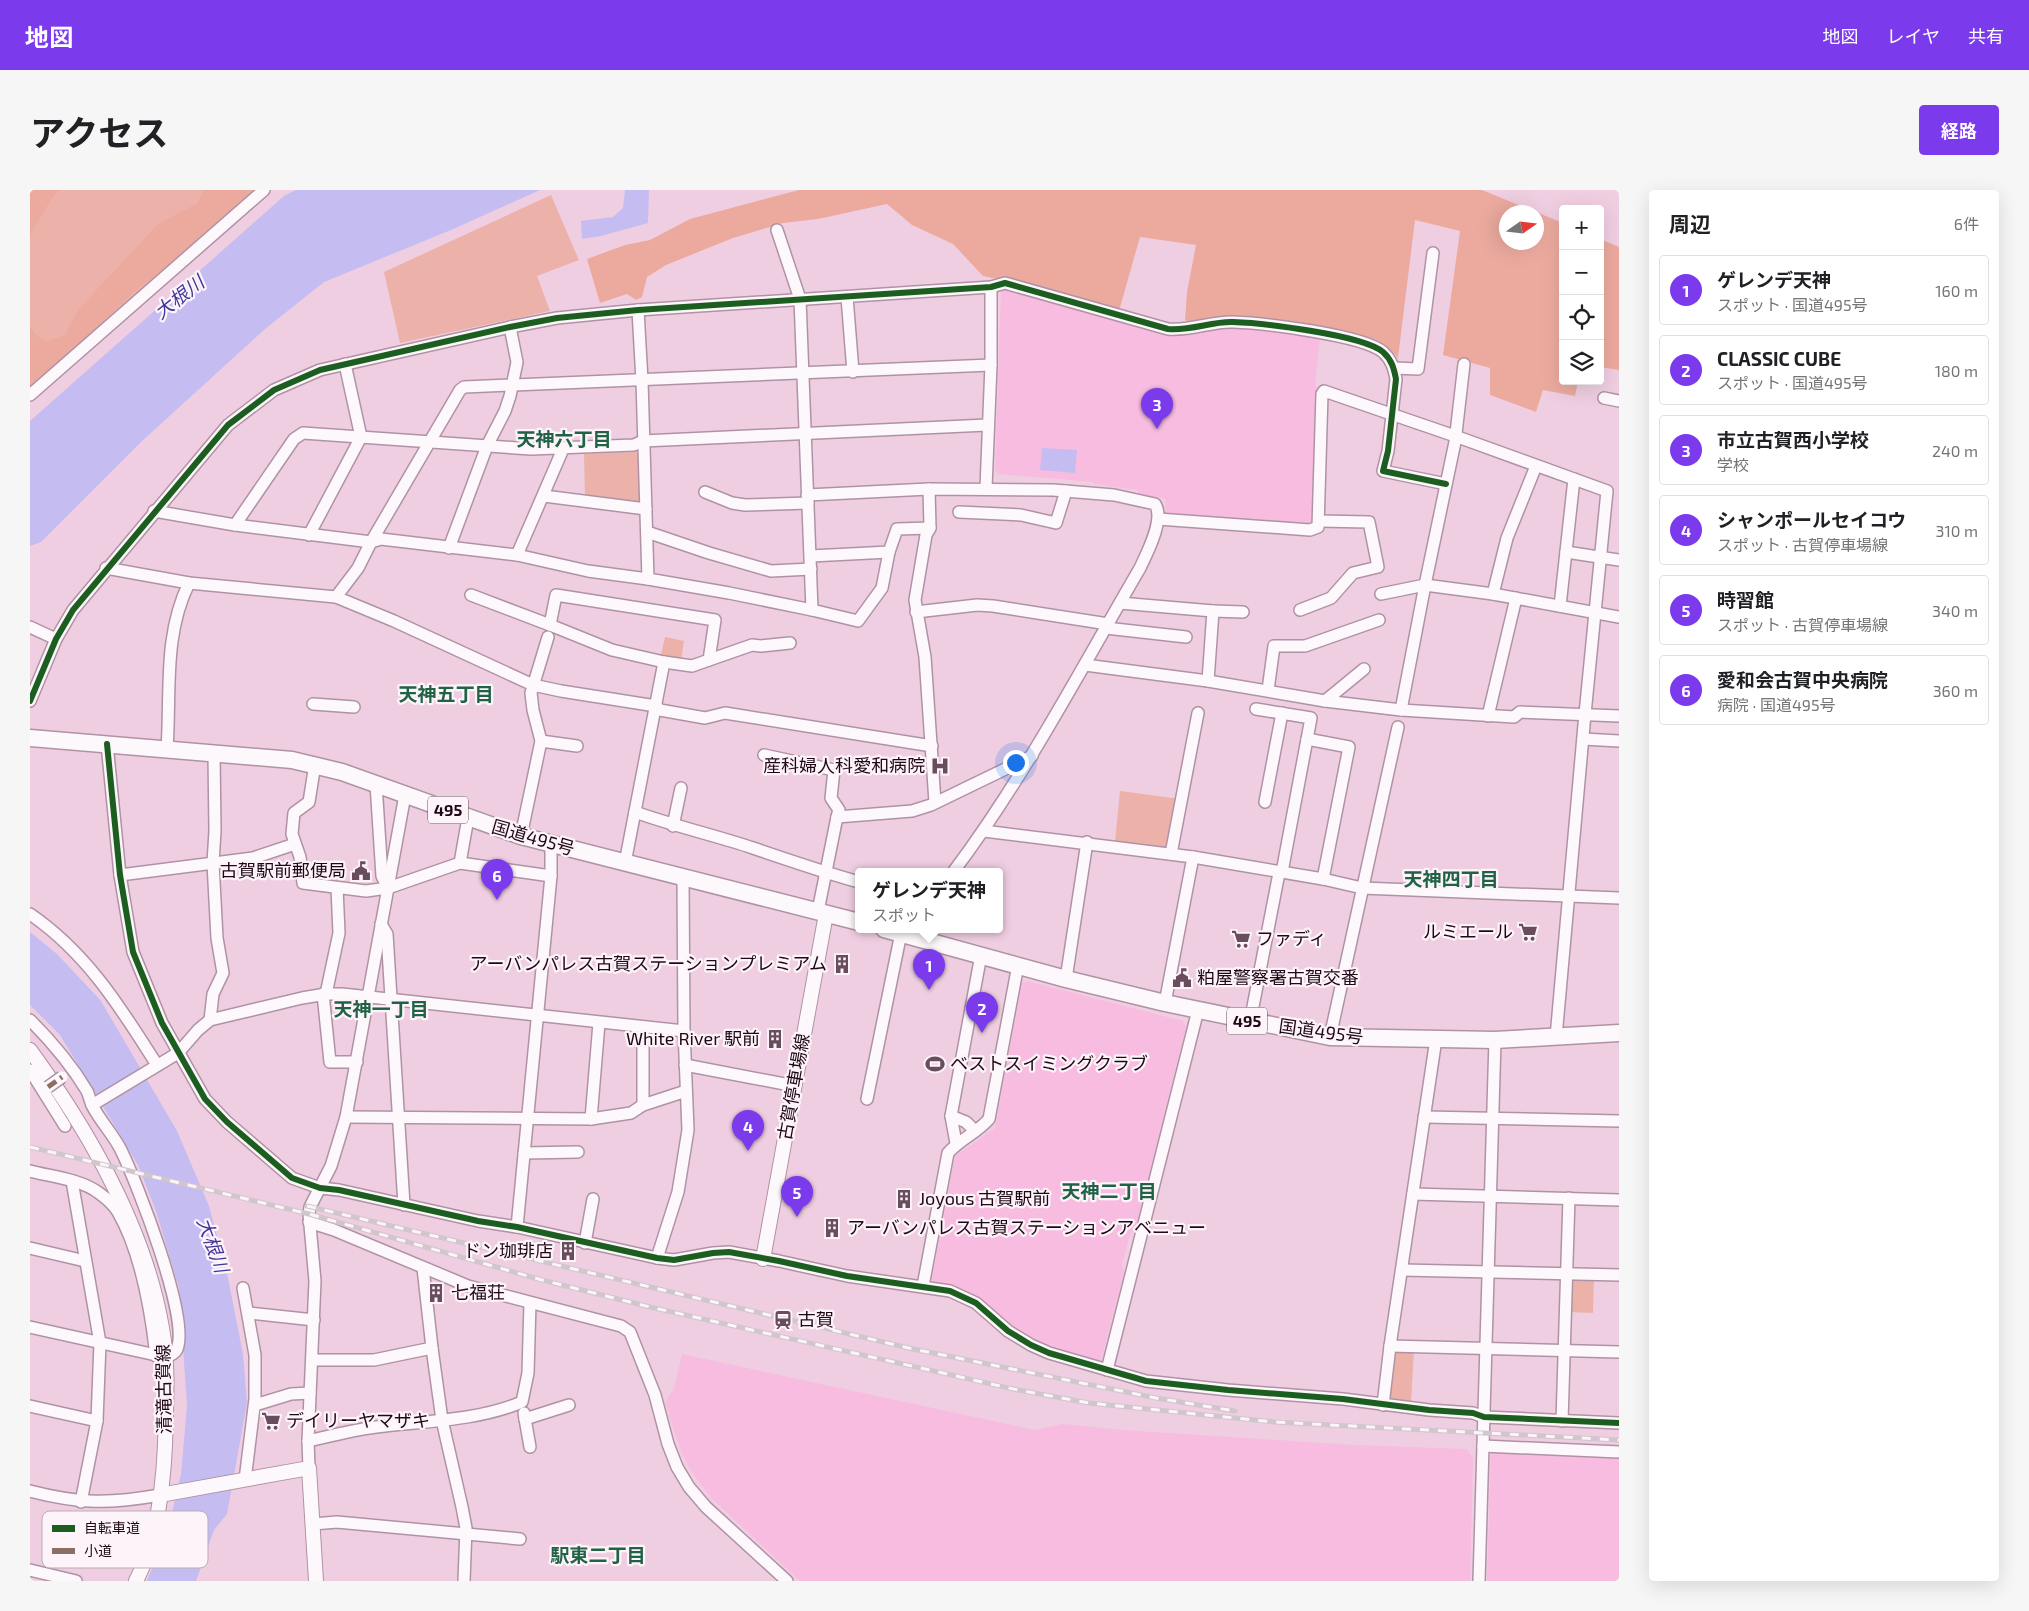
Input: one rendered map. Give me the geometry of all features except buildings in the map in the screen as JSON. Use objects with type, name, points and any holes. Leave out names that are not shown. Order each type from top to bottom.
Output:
[{"type":"highway","name":"国道495号","points":[[30,738],[315,764],[521,836],[855,921]]},
{"type":"highway","name":"国道495号","points":[[909,933],[1066,979],[1250,1022],[1330,1037],[1495,1040],[1619,1033]]},
{"type":"main road","name":"古賀停車場線","points":[[763,1259],[826,914]]},
{"type":"main road","name":"清滝古賀線","points":[[30,1050],[54,1083],[103,1166],[142,1249],[152,1282],[162,1328],[161,1357],[166,1402],[164,1459],[166,1494],[161,1511]]},
{"type":"main road","points":[[166,1494],[309,1468],[316,1581]]},
{"type":"main road","name":"清滝古賀線","points":[[136,1581],[141,1568]]},
{"type":"street","points":[[30,395],[264,190]]},
{"type":"street","points":[[777,230],[800,300],[812,610]]},
{"type":"street","points":[[1394,368],[1418,369],[1433,254]]},
{"type":"street","points":[[30,701],[56,639],[73,610],[106,568],[228,425],[248,408],[274,390],[320,370],[557,318],[638,310],[991,287],[1005,283],[1168,329],[1188,330],[1231,322],[1344,338],[1382,351],[1390,359],[1394,368],[1396,379],[1383,471],[1446,484]]},
{"type":"street","points":[[986,488],[991,365],[991,287]]},
{"type":"street","points":[[847,297],[853,372]]},
{"type":"street","points":[[638,310],[648,579]]},
{"type":"street","points":[[449,548],[487,446],[505,411],[512,386],[517,362],[510,327]]},
{"type":"street","points":[[309,535],[361,437],[345,364]]},
{"type":"street","points":[[1401,710],[1455,442],[1464,364]]},
{"type":"street","points":[[336,598],[358,568],[428,442],[460,390],[464,387],[991,365]]},
{"type":"street","points":[[1158,520],[1310,530],[1318,527],[1322,394],[1324,391],[1619,495]]},
{"type":"street","points":[[1604,398],[1619,401]]},
{"type":"street","points":[[235,525],[294,439],[303,433],[532,449],[634,445],[644,441],[988,425]]},
{"type":"street","points":[[517,555],[544,496],[563,448]]},
{"type":"street","points":[[1493,594],[1507,538],[1536,466]]},
{"type":"street","points":[[1560,606],[1574,479]]},
{"type":"street","points":[[705,492],[732,503],[745,505],[928,489],[986,488],[1066,490],[1114,495],[1155,504],[1159,510],[1158,520],[1149,550],[1032,756],[984,830],[956,868]]},
{"type":"street","points":[[928,489],[930,528],[926,535],[914,600],[925,657],[934,802]]},
{"type":"street","points":[[959,512],[1021,515],[1056,523],[1066,490]]},
{"type":"street","points":[[1556,1036],[1607,491]]},
{"type":"street","points":[[544,496],[646,509]]},
{"type":"street","points":[[154,511],[309,535],[371,542],[381,539],[517,555],[588,571],[729,593],[858,621],[882,588],[889,552],[897,529],[930,528]]},
{"type":"street","points":[[1300,610],[1331,598],[1353,573],[1378,567],[1369,522],[1319,521]]},
{"type":"street","points":[[647,532],[708,553],[771,571],[811,569]]},
{"type":"street","points":[[811,556],[889,552]]},
{"type":"street","points":[[1566,552],[1619,560]]},
{"type":"street","points":[[106,568],[189,582],[336,598],[394,621],[533,684],[561,691],[656,706],[660,710],[705,718],[725,713],[932,746]]},
{"type":"street","points":[[167,749],[168,661],[175,620],[189,582]]},
{"type":"street","points":[[1382,594],[1425,585],[1493,594],[1619,617]]},
{"type":"street","points":[[471,595],[612,650],[664,662],[692,666],[752,645],[790,643]]},
{"type":"street","points":[[550,625],[556,595],[715,620],[708,660]]},
{"type":"street","points":[[1488,716],[1516,598]]},
{"type":"street","points":[[1120,603],[1242,612]]},
{"type":"street","points":[[916,612],[993,606],[1107,626],[1186,637]]},
{"type":"street","points":[[1208,681],[1213,610]]},
{"type":"street","points":[[1268,690],[1274,646],[1305,646],[1379,620]]},
{"type":"street","points":[[30,627],[56,639]]},
{"type":"street","points":[[521,836],[541,741],[533,710],[531,693],[548,637]]},
{"type":"street","points":[[625,863],[664,662]]},
{"type":"street","points":[[1085,665],[1208,681],[1325,701],[1401,710],[1488,716],[1514,716],[1520,712],[1619,716]]},
{"type":"street","points":[[1325,701],[1364,668]]},
{"type":"street","points":[[313,704],[354,706]]},
{"type":"street","points":[[1250,1022],[1311,718],[1256,709]]},
{"type":"street","points":[[1172,854],[1198,713]]},
{"type":"street","points":[[1264,802],[1282,713]]},
{"type":"street","points":[[1330,1037],[1398,727]]},
{"type":"street","points":[[1307,739],[1349,747],[1323,880]]},
{"type":"street","points":[[1584,739],[1619,741]]},
{"type":"street","points":[[541,741],[577,746]]},
{"type":"street","points":[[107,744],[120,875],[133,952],[154,1005],[178,1053],[205,1099],[227,1122],[292,1178],[320,1188],[339,1190],[657,1258],[674,1260],[729,1252],[847,1276],[950,1291],[963,1295],[976,1303],[1008,1331],[1031,1345],[1049,1353],[1146,1381],[1228,1390],[1343,1399],[1383,1405],[1474,1413],[1484,1417],[1619,1422]]},
{"type":"street","points":[[210,1020],[213,994],[223,973],[217,938],[213,863],[216,831],[214,754]]},
{"type":"street","points":[[764,755],[834,770],[831,798],[838,810],[819,906],[826,914]]},
{"type":"street","points":[[837,817],[912,811],[931,805],[1032,756]]},
{"type":"street","points":[[315,764],[309,802],[294,813],[292,834],[300,857],[303,883],[366,891],[388,888],[460,863],[551,876]]},
{"type":"street","points":[[376,784],[382,876],[388,888]]},
{"type":"street","points":[[673,826],[681,788]]},
{"type":"street","points":[[309,1468],[308,1441],[315,1281],[309,1222],[310,1207],[331,1166],[346,1117],[406,795]]},
{"type":"street","points":[[635,812],[673,826],[752,848],[855,881]]},
{"type":"street","points":[[460,863],[468,818]]},
{"type":"street","points":[[984,830],[1194,857],[1362,888],[1619,898]]},
{"type":"street","points":[[1066,979],[1087,842]]},
{"type":"street","points":[[120,875],[253,858],[295,844]]},
{"type":"street","points":[[517,1228],[551,876],[551,844]]},
{"type":"street","points":[[1165,1003],[1194,857]]},
{"type":"street","points":[[657,1258],[678,1192],[688,1130],[684,1031],[683,878]]},
{"type":"street","points":[[337,888],[339,933],[324,994],[330,1062],[357,1062]]},
{"type":"street","points":[[30,914],[46,925],[92,970],[131,1024],[157,1066]]},
{"type":"street","points":[[381,924],[387,934],[404,1205]]},
{"type":"street","points":[[867,1099],[906,933]]},
{"type":"street","points":[[956,1143],[951,1116],[981,955]]},
{"type":"street","points":[[923,1286],[948,1153],[956,1143],[975,1131],[988,1119],[1018,965]]},
{"type":"street","points":[[95,1103],[178,1053],[198,1030],[210,1020],[324,994],[391,999],[684,1031]]},
{"type":"street","points":[[1107,1370],[1198,1010]]},
{"type":"street","points":[[30,1020],[68,1065],[95,1103],[120,1148],[141,1194],[157,1240],[170,1288],[179,1339],[177,1350],[174,1354],[161,1357],[30,1327]]},
{"type":"street","points":[[591,1119],[599,1023]]},
{"type":"street","points":[[643,1027],[643,1105]]},
{"type":"street","points":[[1383,1405],[1390,1346],[1436,1039]]},
{"type":"street","points":[[1479,1581],[1495,1040]]},
{"type":"street","points":[[685,1066],[795,1086]]},
{"type":"street","points":[[30,1070],[66,1126]]},
{"type":"street","points":[[48,1087],[62,1077]]},
{"type":"street","points":[[346,1117],[399,1119],[591,1119],[631,1113],[643,1105],[686,1091]]},
{"type":"street","points":[[951,1116],[966,1122],[975,1131]]},
{"type":"street","points":[[1424,1117],[1493,1120],[1619,1121]]},
{"type":"street","points":[[524,1154],[578,1152]]},
{"type":"street","points":[[30,1171],[86,1185],[100,1194],[118,1212],[139,1266],[161,1357]]},
{"type":"street","points":[[72,1181],[100,1343],[97,1421],[81,1502]]},
{"type":"street","points":[[1413,1194],[1619,1200]]},
{"type":"street","points":[[1562,1421],[1569,1198]]},
{"type":"street","points":[[585,1243],[593,1199]]},
{"type":"street","points":[[309,1222],[334,1230],[468,1286],[622,1326],[630,1332],[662,1419],[668,1444],[689,1487],[706,1507],[787,1581]]},
{"type":"street","points":[[30,1248],[85,1261]]},
{"type":"street","points":[[423,1268],[442,1420],[462,1507],[465,1535],[464,1581]]},
{"type":"street","points":[[1402,1270],[1619,1275]]},
{"type":"street","points":[[243,1288],[255,1355],[255,1405],[245,1480]]},
{"type":"street","points":[[530,1303],[528,1373],[522,1402],[530,1447]]},
{"type":"street","points":[[249,1314],[314,1320]]},
{"type":"street","points":[[1390,1346],[1619,1352]]},
{"type":"street","points":[[312,1360],[374,1360],[432,1348]]},
{"type":"street","points":[[255,1405],[291,1394],[310,1393]]},
{"type":"street","points":[[308,1441],[374,1428],[442,1420],[504,1408],[522,1402]]},
{"type":"street","points":[[524,1419],[569,1405]]},
{"type":"street","points":[[30,1406],[97,1421]]},
{"type":"street","points":[[1483,1446],[1619,1452]]},
{"type":"street","points":[[30,1492],[81,1502],[128,1501],[166,1494]]},
{"type":"street","points":[[313,1524],[338,1522],[520,1539]]},
{"type":"street","points":[[30,1570],[76,1581]]},
{"type":"shaded area","points":[[30,190],[248,190],[249,196],[30,402]]},
{"type":"shaded area","points":[[30,190],[60,190],[54,195],[30,235]]},
{"type":"shaded area","points":[[203,190],[269,190],[135,291],[30,392],[30,327],[37,336],[47,341],[65,335],[78,310],[158,224],[198,203]]},
{"type":"shaded area","points":[[799,190],[1482,190],[1519,205],[1499,205],[1499,250],[1544,250],[1544,215],[1559,221],[1559,385],[1577,385],[1575,396],[1543,390],[1536,412],[1490,395],[1490,368],[1443,355],[1460,231],[1415,220],[1398,358],[1389,348],[1375,339],[1317,325],[1234,315],[1188,322],[1185,320],[1187,292],[1196,245],[1140,237],[1119,311],[1047,290],[983,276],[953,244],[912,225],[887,204],[818,219],[783,223],[733,238],[666,265],[647,277],[642,297],[636,300],[627,294],[600,303],[587,259],[625,245],[650,240],[690,219]]},
{"type":"shaded area","points":[[551,195],[579,260],[537,276],[550,311],[400,343],[384,272]]},
{"type":"shaded area","points":[[1604,241],[1619,247],[1619,370],[1604,368]]},
{"type":"shaded area","points":[[1004,288],[1123,320],[1218,328],[1238,327],[1320,337],[1315,386],[1317,387],[1315,519],[1308,525],[1168,516],[1165,513],[1166,499],[1138,494],[1138,490],[1094,484],[1093,482],[998,474],[995,471],[1001,292]]},
{"type":"shaded area","points":[[636,452],[640,456],[641,501],[638,504],[585,497],[584,454]]},
{"type":"shaded area","points":[[665,637],[684,641],[681,660],[661,655]]},
{"type":"shaded area","points":[[1120,791],[1180,799],[1170,845],[1166,847],[1115,842]]},
{"type":"shaded area","points":[[1027,981],[1183,1021],[1186,1027],[1135,1230],[1130,1234],[1122,1265],[1124,1272],[1101,1360],[1095,1363],[1049,1349],[935,1283],[932,1279],[955,1156],[995,1128],[1022,983]]},
{"type":"shaded area","points":[[1571,1277],[1594,1278],[1593,1313],[1569,1312]]},
{"type":"shaded area","points":[[1394,1350],[1414,1350],[1411,1403],[1390,1401],[1387,1398]]},
{"type":"shaded area","points":[[682,1354],[1035,1430],[1062,1424],[1123,1430],[1355,1445],[1467,1449],[1473,1458],[1470,1581],[800,1581],[711,1498],[691,1471],[680,1449],[665,1402],[674,1388]]},
{"type":"shaded area","points":[[1491,1448],[1619,1455],[1619,1581],[1487,1581]]},
{"type":"water","name":"大根川","points":[[296,190],[540,190],[451,230],[324,282],[265,329],[141,442],[41,542],[30,546],[30,421],[284,196]]},
{"type":"water","points":[[625,190],[649,190],[648,223],[601,236],[582,239],[581,221],[613,217],[623,208]]},
{"type":"water","points":[[1042,448],[1077,450],[1075,473],[1040,470]]},
{"type":"water","name":"大根川","points":[[30,932],[57,954],[101,1001],[177,1131],[209,1206],[228,1278],[243,1354],[247,1403],[227,1514],[214,1530],[208,1547],[208,1511],[172,1511],[181,1474],[187,1406],[179,1288],[156,1211],[138,1165],[60,1035],[30,1005]]},
{"type":"water","points":[[152,1568],[201,1568],[196,1581],[147,1581]]},
{"type":"railway","points":[[30,1147],[309,1214],[542,1280],[650,1307],[1018,1390],[1089,1403],[1274,1422],[1619,1440]]},
{"type":"railway","points":[[307,1206],[913,1349],[1156,1398],[1235,1411]]},
{"type":"marked path","points":[[48,1087],[62,1077]]},
{"type":"cycle path","points":[[30,701],[56,639],[73,610],[228,425],[274,390],[320,370],[557,318],[638,310],[991,287],[1005,283],[1168,329],[1185,329],[1233,322],[1335,335],[1372,346],[1383,352],[1389,358],[1392,365],[1396,379],[1388,451],[1383,471],[1446,484]]},
{"type":"cycle path","points":[[107,744],[120,875],[133,952],[162,1023],[205,1099],[227,1122],[292,1178],[320,1188],[339,1190],[657,1258],[674,1260],[729,1252],[847,1276],[950,1291],[976,1303],[1008,1331],[1031,1345],[1049,1353],[1146,1381],[1228,1390],[1343,1399],[1429,1410],[1473,1413],[1484,1417],[1619,1423]]},
{"type":"place","name":"市立古賀西小学校","points":[[1157,429]]},
{"type":"place","name":"産科婦人科愛和病院","points":[[940,766]]},
{"type":"place","name":"古賀駅前郵便局","points":[[361,871]]},
{"type":"place","name":"愛和会古賀中央病院","points":[[497,900]]},
{"type":"place","name":"ルミエール","points":[[1528,932]]},
{"type":"place","name":"ファディ","points":[[1241,939]]},
{"type":"place","name":"アーバンパレス古賀ステーションプレミアム","points":[[842,964]]},
{"type":"place","name":"粕屋警察署古賀交番","points":[[1182,978]]},
{"type":"place","name":"ゲレンデ天神","points":[[929,990]]},
{"type":"place","name":"CLASSIC CUBE","points":[[982,1033]]},
{"type":"place","name":"White River 駅前","points":[[775,1039]]},
{"type":"place","name":"ベストスイミングクラブ","points":[[935,1064]]},
{"type":"place","name":"シャンポールセイコウ","points":[[748,1151]]},
{"type":"place","name":"Joyous 古賀駅前","points":[[904,1199]]},
{"type":"place","name":"時習館","points":[[797,1217]]},
{"type":"place","name":"アーバンパレス古賀ステーションアベニュー","points":[[832,1228]]},
{"type":"place","name":"ドン珈琲店","points":[[568,1251]]},
{"type":"place","name":"七福荘","points":[[436,1293]]},
{"type":"place","name":"古賀","points":[[783,1320]]},
{"type":"place","name":"デイリーヤマザキ","points":[[271,1421]]},
{"type":"district","name":"天神六丁目","points":[[564,439]]},
{"type":"district","name":"天神五丁目","points":[[446,694]]},
{"type":"district","name":"天神四丁目","points":[[1451,879]]},
{"type":"district","name":"天神一丁目","points":[[381,1009]]},
{"type":"district","name":"天神二丁目","points":[[1109,1191]]},
{"type":"district","name":"駅東二丁目","points":[[598,1555]]}]
